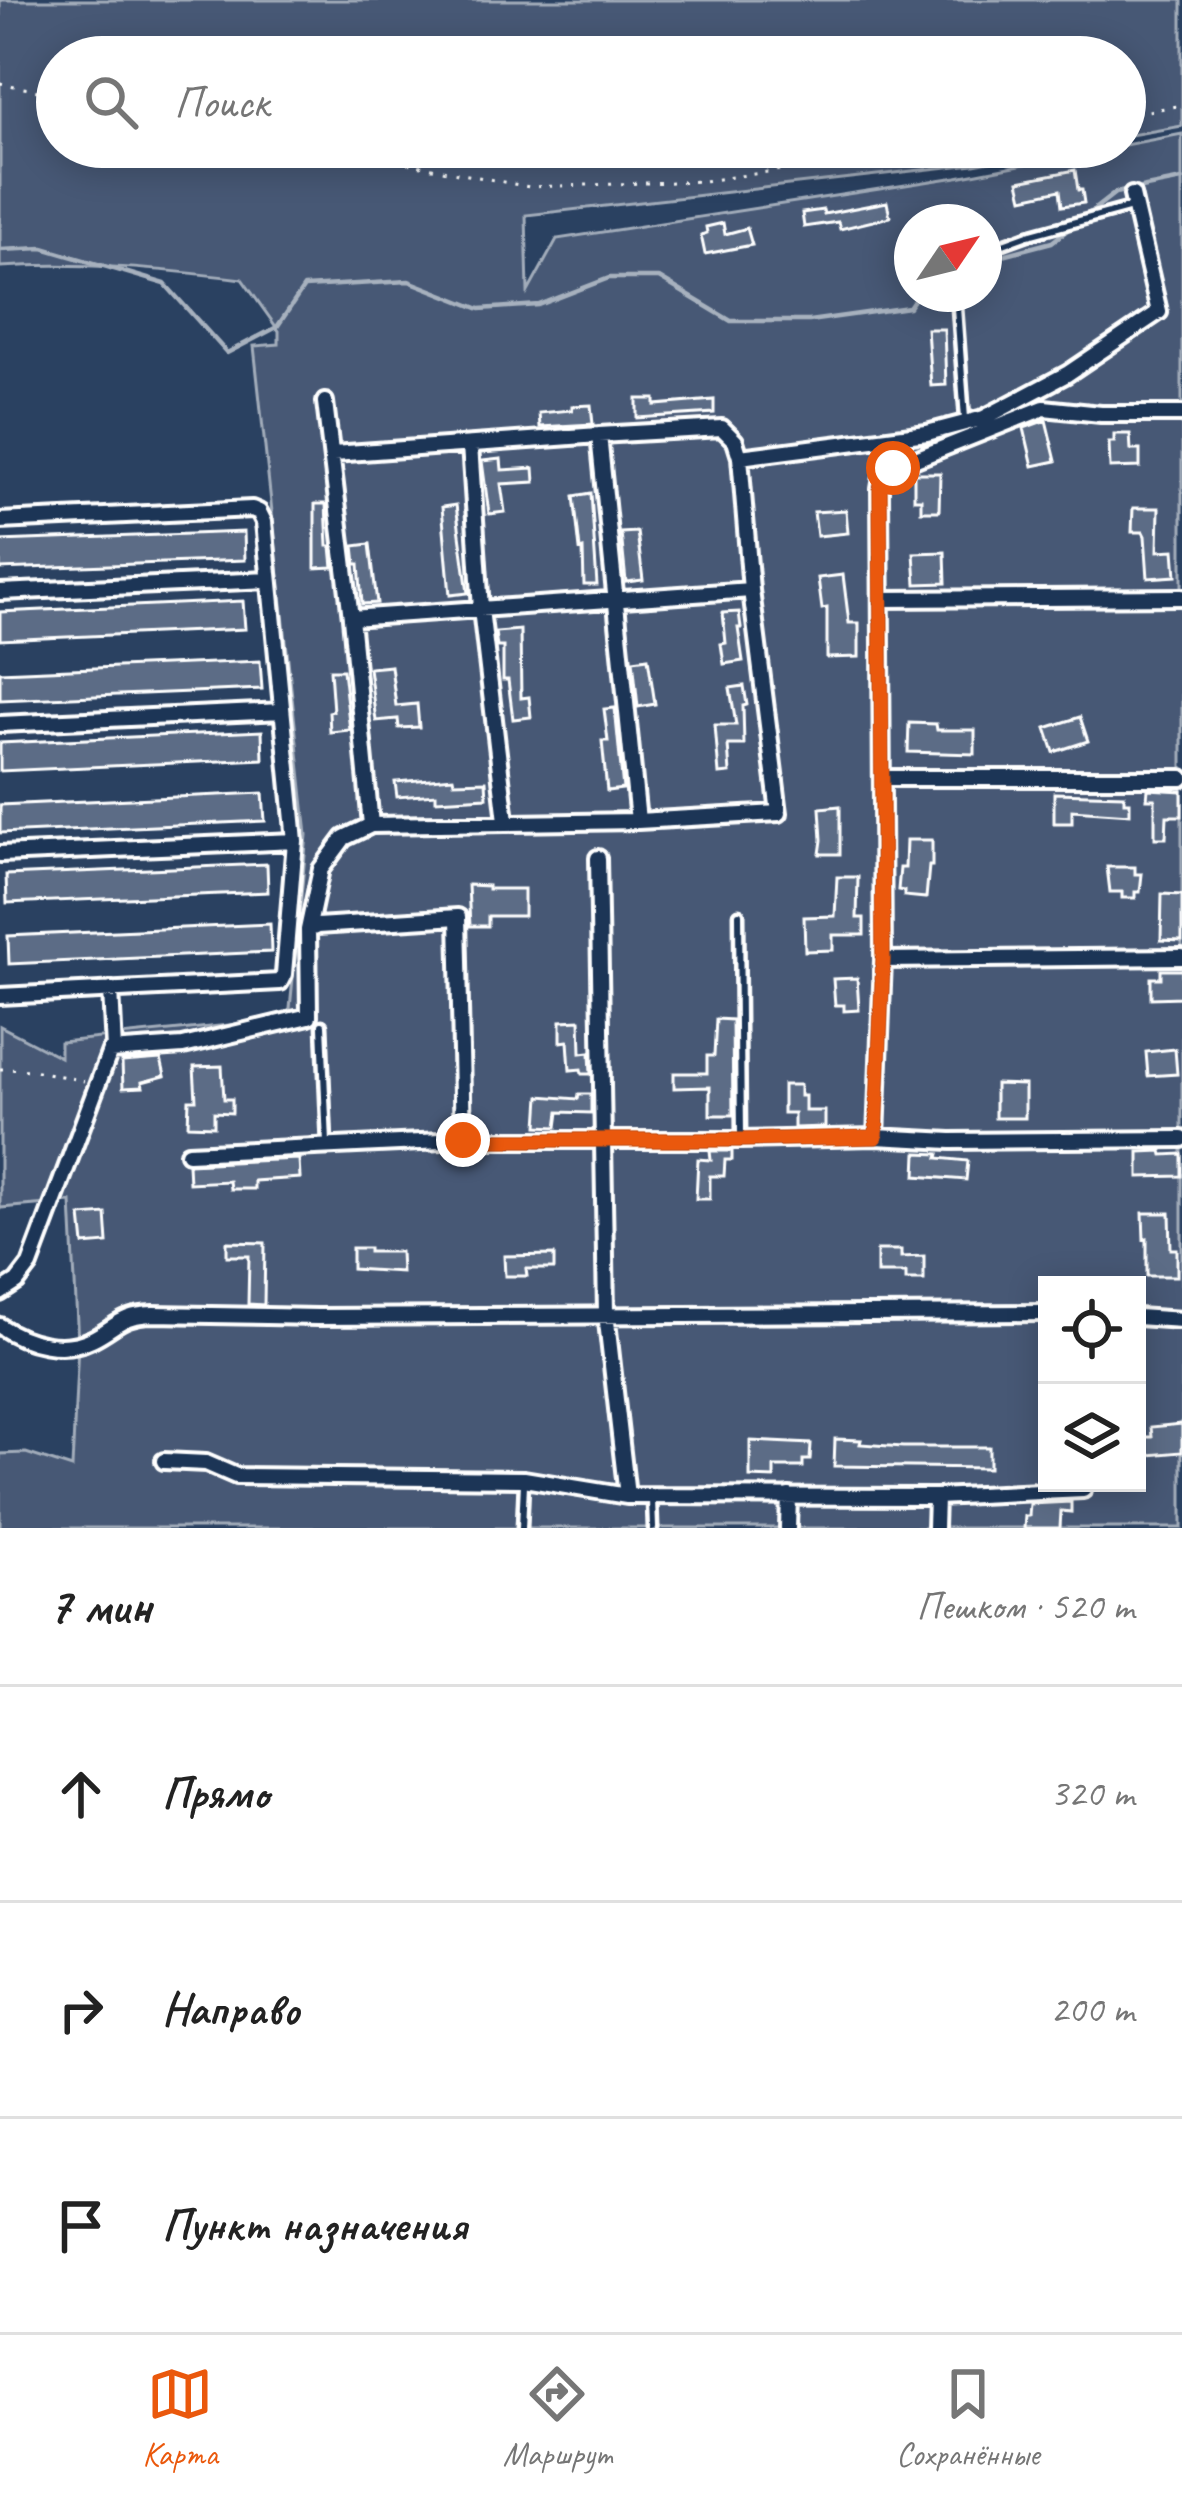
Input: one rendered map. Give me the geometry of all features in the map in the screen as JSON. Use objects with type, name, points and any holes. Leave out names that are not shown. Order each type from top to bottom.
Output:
[{"type":"street","points":[[740,457],[928,433],[984,418],[1066,374],[1159,312],[1134,200]]},
{"type":"street","points":[[325,402],[371,825]]},
{"type":"street","points":[[876,1137],[883,960],[883,477],[893,468],[1044,408],[1182,414]]},
{"type":"street","points":[[0,1293],[30,1265],[110,1051],[183,1046],[315,1021],[308,930],[321,869],[344,838],[371,825],[638,821],[779,813],[740,457],[722,428],[333,454]]},
{"type":"street","points":[[599,435],[638,821]]},
{"type":"street","points":[[470,445],[481,609],[506,821]]},
{"type":"street","points":[[0,520],[256,509],[264,522],[295,841],[284,978],[276,983],[0,996]]},
{"type":"street","points":[[0,592],[269,580]]},
{"type":"street","points":[[351,618],[751,590]]},
{"type":"street","points":[[882,599],[1182,596]]},
{"type":"street","points":[[0,724],[282,711]]},
{"type":"street","points":[[884,778],[1182,778]]},
{"type":"street","points":[[0,854],[295,841]]},
{"type":"street","points":[[598,858],[606,1313],[627,1496]]},
{"type":"street","points":[[308,930],[458,917],[463,1140]]},
{"type":"street","points":[[883,960],[1182,957]]},
{"type":"street","points":[[111,991],[114,1050]]},
{"type":"street","points":[[188,1153],[463,1140],[1182,1138]]},
{"type":"street","points":[[0,1326],[11,1334],[57,1347],[94,1338],[129,1315],[1038,1312]]},
{"type":"street","points":[[1146,1318],[1182,1320]]},
{"type":"street","points":[[164,1461],[206,1463],[236,1476],[524,1479],[627,1496],[936,1497],[1041,1492]]},
{"type":"street","points":[[788,1528],[789,1496]]},
{"type":"street","points":[[935,1528],[936,1497]]},
{"type":"lane","points":[[1002,244],[1134,200]]},
{"type":"lane","points":[[957,312],[965,423]]},
{"type":"lane","points":[[739,914],[741,1140]]},
{"type":"lane","points":[[315,1021],[327,1144]]},
{"type":"lane","points":[[522,1528],[524,1479]]},
{"type":"lane","points":[[652,1496],[653,1528]]},
{"type":"path","points":[[0,83],[36,90]]},
{"type":"path","points":[[1146,111],[1182,105]]},
{"type":"path","points":[[433,168],[530,187],[704,181],[796,168]]},
{"type":"path","points":[[0,1069],[33,1070],[98,1083]]},
{"type":"shaded area","points":[[0,0],[1182,0],[1182,126],[1146,132],[1146,36],[36,36],[36,168],[939,168],[526,215],[528,292],[557,239],[1004,168],[1146,168],[1146,141],[1182,134],[1182,1528],[0,1528],[0,1454],[26,1453],[72,1468],[78,1344],[71,1202],[0,1208],[0,1026],[60,1057],[60,1042],[289,1019],[307,835],[254,346],[279,344],[279,331],[242,279],[121,267],[0,267]]},
{"type":"building","points":[[1075,170],[1084,203],[1062,206],[1060,190],[1023,198],[1019,181]]},
{"type":"building","points":[[887,202],[890,217],[840,229],[838,222],[804,227],[802,213],[823,210],[824,214]]},
{"type":"building","points":[[723,223],[725,234],[747,228],[752,245],[705,254],[701,235],[707,233],[706,227]]},
{"type":"building","points":[[927,329],[944,329],[946,385],[931,386]]},
{"type":"building","points":[[637,399],[655,399],[655,405],[714,400],[714,413],[637,418]]},
{"type":"building","points":[[591,405],[593,424],[540,427],[539,413]]},
{"type":"building","points":[[1046,420],[1056,461],[1033,466],[1024,428]]},
{"type":"building","points":[[1114,434],[1130,434],[1131,450],[1140,450],[1140,467],[1110,468],[1109,442],[1114,442]]},
{"type":"building","points":[[501,459],[502,470],[534,468],[535,482],[501,484],[505,512],[489,514],[482,461]]},
{"type":"building","points":[[914,473],[940,473],[939,511],[921,511],[921,499],[914,499]]},
{"type":"building","points":[[591,493],[597,585],[584,585],[574,496]]},
{"type":"building","points":[[315,504],[326,504],[333,567],[315,568]]},
{"type":"building","points":[[456,505],[468,593],[450,595],[442,507]]},
{"type":"building","points":[[1133,508],[1159,508],[1158,551],[1174,550],[1176,576],[1148,578],[1145,536],[1132,532]]},
{"type":"building","points":[[846,510],[848,533],[817,536],[814,512]]},
{"type":"building","points":[[244,532],[245,560],[0,569],[0,541]]},
{"type":"building","points":[[637,532],[643,580],[626,582],[621,533]]},
{"type":"building","points":[[370,544],[377,603],[362,604],[354,546]]},
{"type":"building","points":[[945,552],[946,583],[916,584],[914,553]]},
{"type":"building","points":[[843,575],[849,623],[859,623],[859,657],[827,658],[827,608],[822,609],[818,578]]},
{"type":"building","points":[[243,601],[245,629],[0,640],[0,612]]},
{"type":"building","points":[[739,612],[743,661],[724,664],[723,613]]},
{"type":"building","points":[[520,630],[521,698],[529,697],[531,717],[513,719],[508,680],[503,680],[503,647],[497,647],[495,632]]},
{"type":"building","points":[[648,658],[655,704],[638,707],[633,660]]},
{"type":"building","points":[[260,661],[262,689],[0,700],[0,672]]},
{"type":"building","points":[[391,666],[396,706],[417,704],[419,727],[399,728],[398,719],[376,721],[369,668]]},
{"type":"building","points":[[330,670],[343,670],[350,730],[330,732]]},
{"type":"building","points":[[744,686],[744,745],[728,745],[730,773],[719,774],[715,725],[736,725],[730,688]]},
{"type":"building","points":[[615,708],[623,789],[607,791],[604,709]]},
{"type":"building","points":[[1080,717],[1088,741],[1054,752],[1046,728]]},
{"type":"building","points":[[909,723],[936,724],[937,730],[975,730],[975,754],[908,752]]},
{"type":"building","points":[[262,731],[263,759],[0,771],[0,743]]},
{"type":"building","points":[[453,777],[454,782],[486,781],[487,797],[397,797],[395,782]]},
{"type":"building","points":[[1148,789],[1182,791],[1182,816],[1167,816],[1166,838],[1155,838],[1155,799],[1147,799]]},
{"type":"building","points":[[263,793],[265,821],[0,833],[0,805]]},
{"type":"building","points":[[1054,793],[1124,795],[1124,802],[1130,802],[1130,814],[1072,810],[1072,823],[1054,823]]},
{"type":"building","points":[[840,806],[840,854],[820,854],[820,808]]},
{"type":"building","points":[[906,840],[932,840],[926,898],[904,896],[898,890]]},
{"type":"building","points":[[267,864],[268,892],[7,903],[6,875]]},
{"type":"building","points":[[1107,867],[1135,867],[1135,874],[1142,874],[1135,898],[1110,892]]},
{"type":"building","points":[[837,877],[858,877],[857,918],[864,918],[864,935],[833,935],[833,950],[805,951],[804,917],[835,916]]},
{"type":"building","points":[[468,885],[524,889],[524,916],[488,916],[488,926],[470,926]]},
{"type":"building","points":[[1162,894],[1182,895],[1182,941],[1161,940]]},
{"type":"building","points":[[270,924],[271,952],[9,964],[8,936]]},
{"type":"building","points":[[1161,970],[1182,970],[1182,997],[1151,998],[1151,978],[1161,978]]},
{"type":"building","points":[[857,978],[859,1010],[844,1011],[844,1005],[835,1005],[833,979]]},
{"type":"building","points":[[716,1019],[732,1020],[733,1115],[710,1115],[710,1087],[674,1088],[674,1073],[707,1073],[707,1056],[714,1056]]},
{"type":"building","points":[[580,1020],[581,1053],[590,1052],[591,1074],[570,1070],[568,1041],[561,1042],[561,1021]]},
{"type":"building","points":[[1175,1049],[1177,1074],[1148,1076],[1146,1052]]},
{"type":"building","points":[[161,1059],[165,1076],[142,1082],[143,1087],[123,1088],[122,1062]]},
{"type":"building","points":[[222,1066],[224,1099],[232,1099],[232,1113],[214,1112],[214,1126],[188,1125],[189,1100],[196,1100],[194,1067]]},
{"type":"building","points":[[995,1084],[1025,1085],[1025,1118],[995,1118]]},
{"type":"building","points":[[783,1085],[800,1085],[805,1111],[825,1111],[825,1127],[794,1128],[794,1113],[783,1113]]},
{"type":"building","points":[[579,1094],[591,1094],[591,1113],[559,1112],[557,1127],[538,1126],[540,1096],[578,1099]]},
{"type":"building","points":[[710,1151],[732,1151],[732,1160],[725,1160],[724,1176],[710,1176],[710,1199],[696,1199],[698,1159],[711,1160]]},
{"type":"building","points":[[1162,1151],[1163,1155],[1182,1154],[1182,1176],[1139,1177],[1139,1152]]},
{"type":"building","points":[[917,1153],[968,1161],[966,1180],[916,1176]]},
{"type":"building","points":[[299,1159],[300,1178],[254,1181],[254,1189],[230,1189],[229,1181],[189,1183],[188,1164]]},
{"type":"building","points":[[1143,1213],[1170,1213],[1177,1276],[1147,1276]]},
{"type":"building","points":[[106,1214],[108,1243],[84,1245],[81,1216]]},
{"type":"building","points":[[227,1242],[265,1243],[264,1305],[248,1304],[249,1256],[227,1256]]},
{"type":"building","points":[[352,1248],[400,1252],[401,1272],[352,1269]]},
{"type":"building","points":[[877,1250],[901,1250],[901,1257],[924,1256],[924,1280],[906,1280],[906,1273],[877,1273]]},
{"type":"building","points":[[554,1255],[554,1269],[526,1269],[527,1276],[505,1276],[504,1256]]},
{"type":"building","points":[[1182,1424],[1182,1452],[1146,1455],[1151,1427]]},
{"type":"building","points":[[835,1439],[903,1447],[989,1447],[989,1468],[834,1466]]},
{"type":"building","points":[[750,1441],[811,1444],[810,1460],[803,1460],[803,1467],[774,1467],[774,1478],[750,1477]]},
{"type":"building","points":[[1071,1502],[1071,1512],[1061,1511],[1060,1528],[1024,1528],[1030,1504]]},
{"type":"waterway","points":[[1002,255],[1052,242],[1115,193],[1182,180]]},
{"type":"waterway","points":[[0,250],[43,248],[165,284],[227,353],[277,327],[304,287],[409,281],[480,309],[539,305],[609,278],[659,278],[731,321],[809,321],[894,309]]},
{"type":"route","points":[[463,1140],[876,1137],[883,960],[880,489],[883,477],[893,468]]}]
